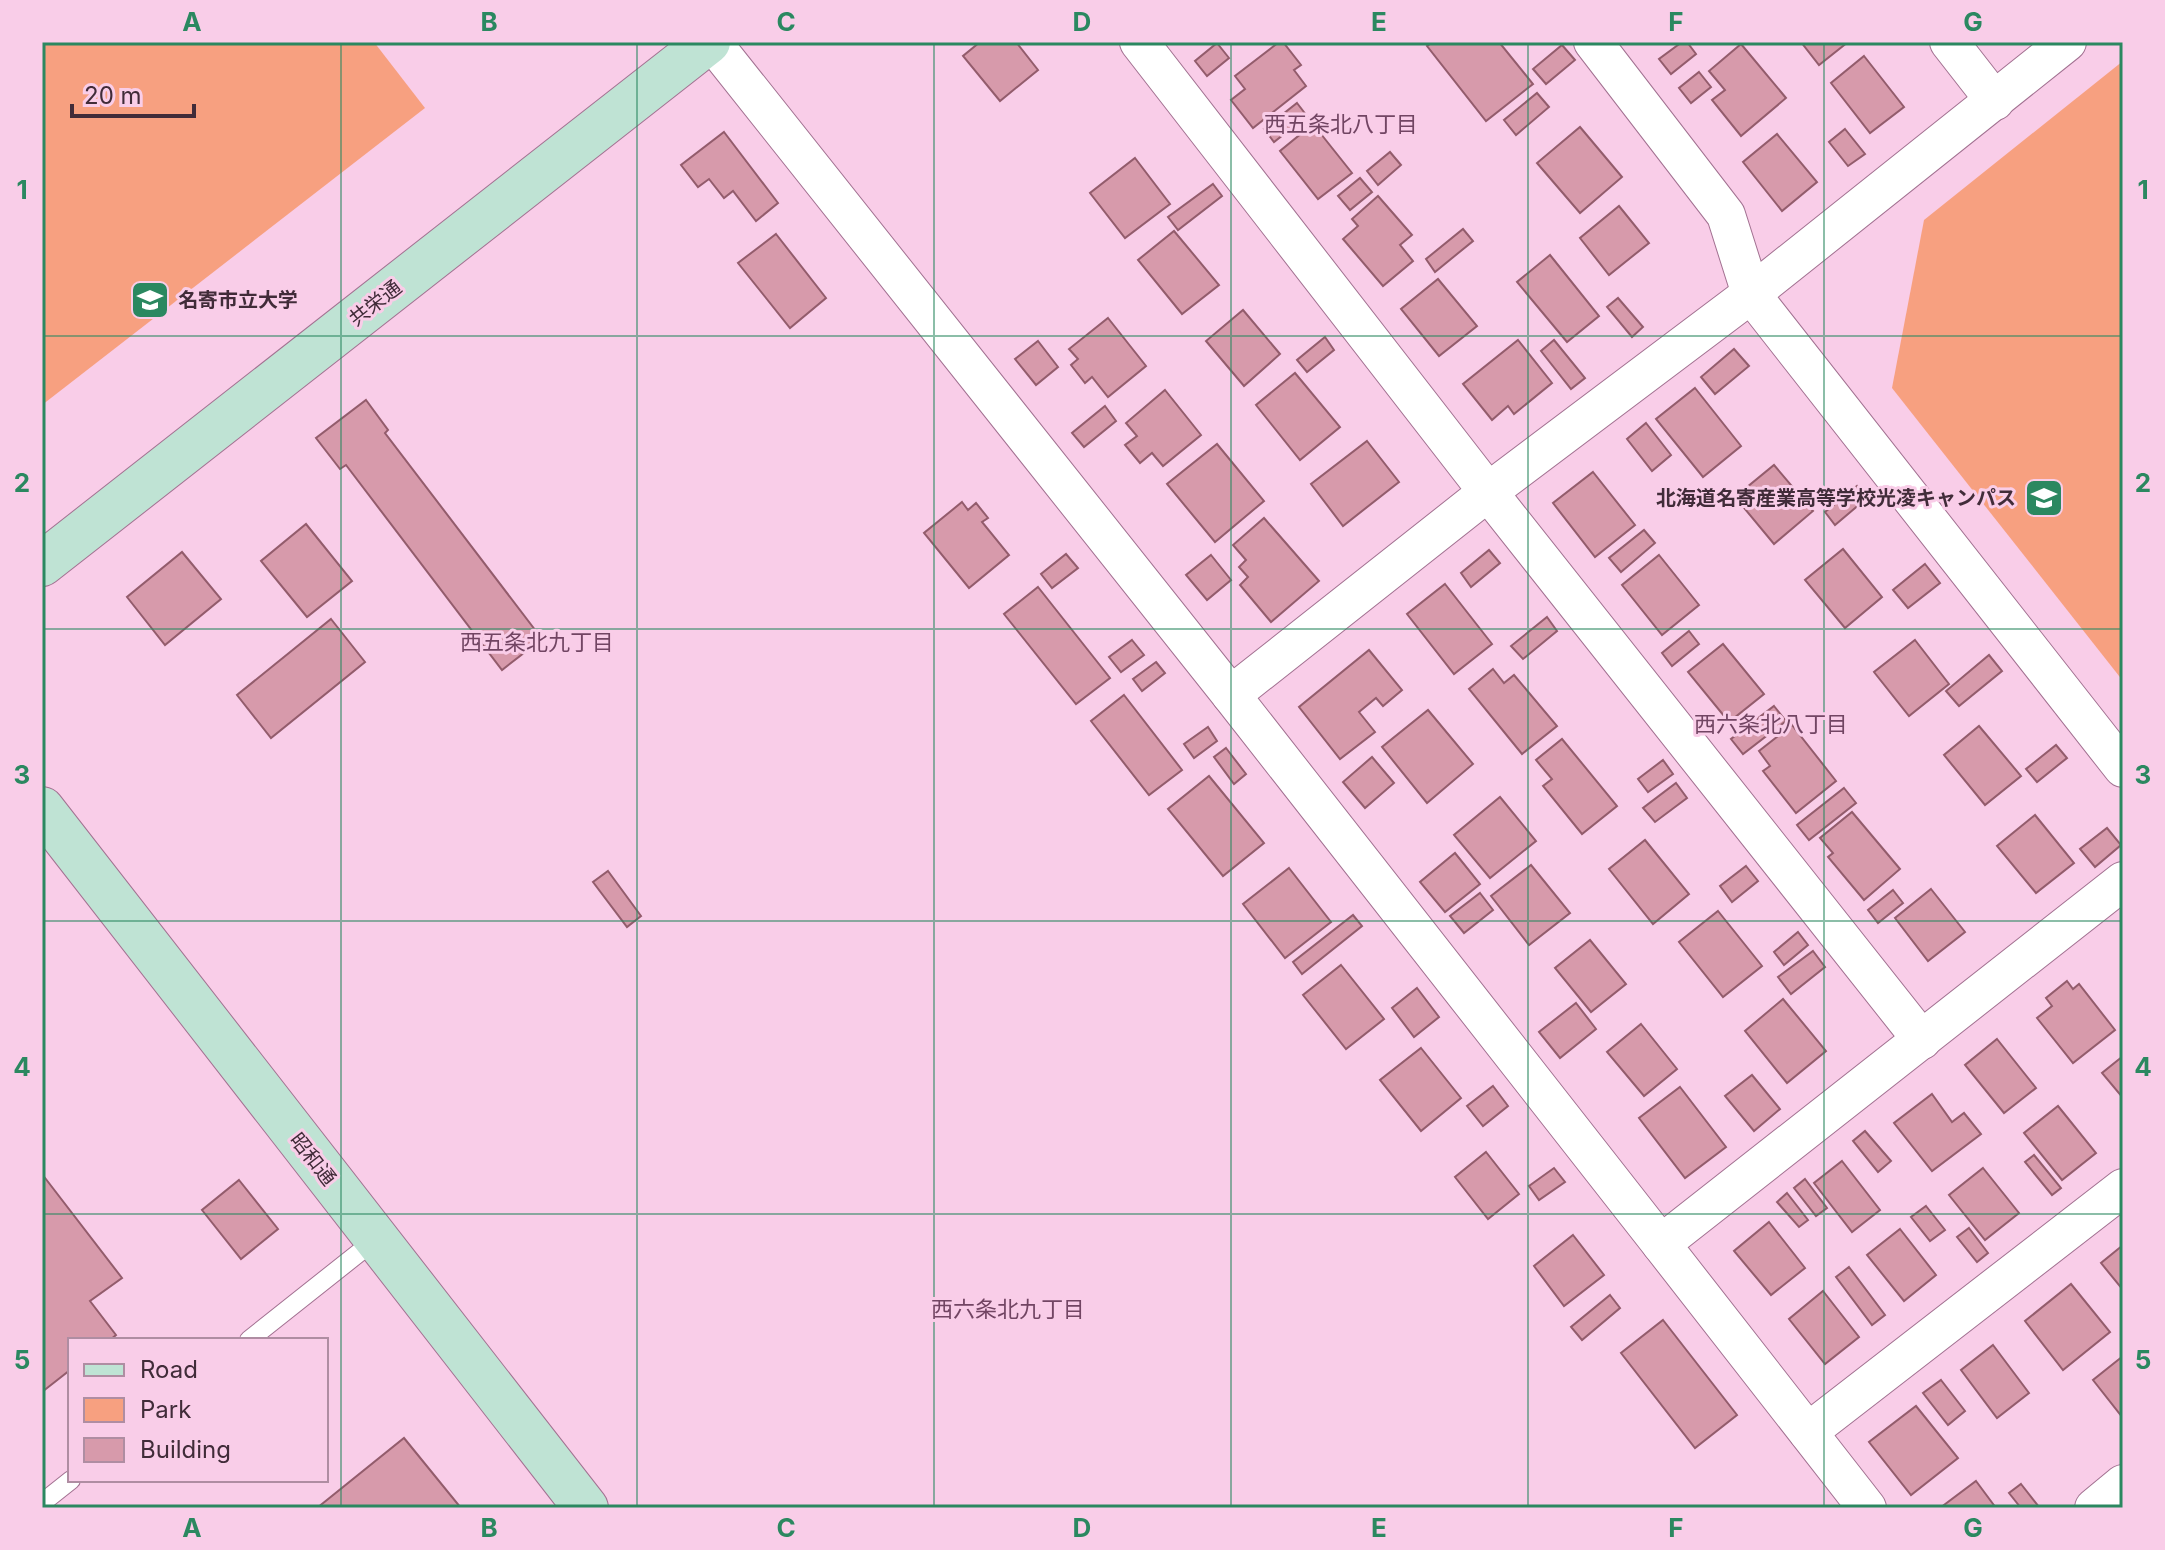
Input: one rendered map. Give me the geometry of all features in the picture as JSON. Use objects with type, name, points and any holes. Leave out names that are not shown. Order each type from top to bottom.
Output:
[{"type":"street","name":"共栄通","points":[[42,564],[710,42]]},
{"type":"street","points":[[710,42],[1231,695],[1867,1508]]},
{"type":"street","points":[[1139,42],[1488,492],[1922,1040]]},
{"type":"street","points":[[1593,42],[1726,215],[1751,294],[2123,768]]},
{"type":"street","points":[[1949,42],[1995,101]]},
{"type":"street","points":[[1231,695],[1488,492],[1751,294],[2067,42]]},
{"type":"street","name":"昭和通","points":[[42,809],[586,1508]]},
{"type":"street","points":[[1661,1244],[2123,881]]},
{"type":"street","points":[[1808,1432],[2123,1188]]},
{"type":"street","points":[[2094,1508],[2123,1484]]},
{"type":"lane","points":[[252,1338],[375,1240]]},
{"type":"lane","points":[[42,1503],[68,1482]]},
{"type":"green space","name":"名寄市立大学","points":[[42,42],[374,42],[425,108],[42,405]]},
{"type":"green space","name":"北海道名寄産業高等学校光凌キャンパス","points":[[2123,61],[2123,681],[1892,388],[1924,220]]},
{"type":"building","points":[[980,42],[1016,42],[1038,70],[1000,101],[963,56]]},
{"type":"building","points":[[1283,42],[1301,65],[1294,70],[1306,86],[1253,128],[1231,100],[1245,89],[1235,76]]},
{"type":"building","points":[[1433,42],[1499,42],[1533,84],[1486,121],[1427,46]]},
{"type":"building","points":[[1682,42],[1687,42],[1696,54],[1671,74],[1659,59]]},
{"type":"building","points":[[1801,42],[1848,42],[1819,65]]},
{"type":"building","points":[[1217,43],[1229,58],[1207,76],[1195,61]]},
{"type":"building","points":[[1741,44],[1786,98],[1741,136],[1712,100],[1725,90],[1709,71]]},
{"type":"building","points":[[1562,45],[1575,60],[1546,84],[1533,69]]},
{"type":"building","points":[[1864,56],[1904,107],[1870,133],[1831,83]]},
{"type":"building","points":[[1699,72],[1711,87],[1691,103],[1679,88]]},
{"type":"building","points":[[1537,93],[1549,107],[1516,135],[1504,120]]},
{"type":"building","points":[[1297,103],[1307,116],[1274,142],[1264,129]]},
{"type":"building","points":[[1313,124],[1352,173],[1318,199],[1280,151]]},
{"type":"building","points":[[1580,127],[1622,177],[1580,213],[1537,163]]},
{"type":"building","points":[[1845,129],[1865,154],[1848,166],[1829,142]]},
{"type":"building","points":[[724,132],[778,203],[756,221],[733,191],[724,198],[709,179],[698,187],[681,165]]},
{"type":"building","points":[[1777,134],[1817,182],[1782,211],[1743,162]]},
{"type":"building","points":[[1390,152],[1401,165],[1378,185],[1367,171]]},
{"type":"building","points":[[1135,158],[1170,204],[1125,238],[1090,193]]},
{"type":"building","points":[[1360,178],[1372,192],[1350,210],[1338,196]]},
{"type":"building","points":[[1213,184],[1222,196],[1178,230],[1168,217]]},
{"type":"building","points":[[1378,196],[1412,235],[1400,245],[1413,261],[1383,286],[1343,239],[1358,226],[1352,219]]},
{"type":"building","points":[[1619,206],[1649,243],[1609,275],[1580,238]]},
{"type":"building","points":[[1463,229],[1473,241],[1435,272],[1426,259]]},
{"type":"building","points":[[1174,231],[1219,285],[1182,314],[1138,260]]},
{"type":"building","points":[[776,234],[826,298],[790,328],[738,263]]},
{"type":"building","points":[[1550,255],[1599,316],[1567,342],[1517,282]]},
{"type":"building","points":[[1438,279],[1477,326],[1439,356],[1401,309]]},
{"type":"building","points":[[1618,298],[1643,327],[1632,337],[1607,307]]},
{"type":"building","points":[[1243,310],[1280,354],[1244,386],[1206,341]]},
{"type":"building","points":[[1108,318],[1146,366],[1108,397],[1092,377],[1085,383],[1071,365],[1078,359],[1069,349]]},
{"type":"building","points":[[1325,337],[1334,350],[1307,372],[1297,360]]},
{"type":"building","points":[[1518,340],[1552,383],[1514,414],[1508,406],[1492,420],[1463,384]]},
{"type":"building","points":[[1554,340],[1585,378],[1571,389],[1541,351]]},
{"type":"building","points":[[1038,341],[1058,367],[1036,385],[1015,359]]},
{"type":"building","points":[[1734,349],[1749,366],[1715,394],[1701,377]]},
{"type":"building","points":[[1295,373],[1340,427],[1300,460],[1256,405]]},
{"type":"building","points":[[1695,388],[1741,446],[1703,477],[1656,419]]},
{"type":"building","points":[[1165,390],[1201,435],[1163,466],[1152,453],[1140,463],[1125,445],[1137,436],[1126,423]]},
{"type":"building","points":[[366,400],[388,430],[385,433],[542,639],[502,670],[346,465],[340,469],[316,438]]},
{"type":"building","points":[[1105,406],[1116,421],[1084,447],[1072,433]]},
{"type":"building","points":[[1646,423],[1671,455],[1652,471],[1627,439]]},
{"type":"building","points":[[1367,441],[1399,482],[1343,526],[1311,484]]},
{"type":"building","points":[[1217,444],[1264,501],[1215,542],[1167,484]]},
{"type":"building","points":[[1774,465],[1813,511],[1774,544],[1735,497]]},
{"type":"building","points":[[1593,472],[1635,525],[1595,557],[1553,503]]},
{"type":"building","points":[[1857,486],[1867,498],[1835,525],[1825,512]]},
{"type":"building","points":[[962,502],[968,510],[976,503],[988,518],[982,522],[1009,555],[969,588],[924,533]]},
{"type":"building","points":[[1264,518],[1319,581],[1271,622],[1240,585],[1248,577],[1239,567],[1246,560],[1233,545]]},
{"type":"building","points":[[306,524],[352,581],[307,617],[261,561]]},
{"type":"building","points":[[1644,530],[1655,543],[1621,572],[1609,558]]},
{"type":"building","points":[[1843,549],[1882,597],[1845,628],[1805,580]]},
{"type":"building","points":[[1489,550],[1500,563],[1471,587],[1461,573]]},
{"type":"building","points":[[182,552],[221,599],[165,645],[127,597]]},
{"type":"building","points":[[1066,554],[1078,568],[1052,588],[1041,574]]},
{"type":"building","points":[[1211,555],[1231,580],[1207,600],[1186,575]]},
{"type":"building","points":[[1659,555],[1699,605],[1662,635],[1622,585]]},
{"type":"building","points":[[1925,564],[1940,583],[1908,608],[1893,590]]},
{"type":"building","points":[[1445,584],[1492,644],[1454,674],[1407,614]]},
{"type":"building","points":[[1038,587],[1110,678],[1076,704],[1004,614]]},
{"type":"building","points":[[1547,617],[1557,631],[1523,659],[1511,646]]},
{"type":"building","points":[[331,619],[365,662],[271,738],[237,695]]},
{"type":"building","points":[[1689,631],[1699,644],[1672,666],[1662,653]]},
{"type":"building","points":[[1132,640],[1144,655],[1121,672],[1109,657]]},
{"type":"building","points":[[1915,640],[1949,684],[1909,716],[1874,672]]},
{"type":"building","points":[[1723,644],[1764,694],[1729,722],[1688,672]]},
{"type":"building","points":[[1369,650],[1402,690],[1383,706],[1376,698],[1359,712],[1375,732],[1340,759],[1299,707]]},
{"type":"building","points":[[1989,655],[2002,671],[1959,706],[1946,691]]},
{"type":"building","points":[[1156,662],[1165,673],[1142,691],[1133,679]]},
{"type":"building","points":[[1493,669],[1504,683],[1514,675],[1557,726],[1522,754],[1469,689]]},
{"type":"building","points":[[1124,695],[1182,770],[1149,795],[1091,721]]},
{"type":"building","points":[[1774,706],[1786,721],[1743,754],[1731,739]]},
{"type":"building","points":[[1428,710],[1473,764],[1427,803],[1382,747]]},
{"type":"building","points":[[1792,725],[1836,781],[1796,813],[1763,771],[1770,766],[1759,751]]},
{"type":"building","points":[[1979,726],[2021,776],[1985,805],[1944,755]]},
{"type":"building","points":[[1208,727],[1217,741],[1194,758],[1184,744]]},
{"type":"building","points":[[1562,739],[1617,806],[1582,834],[1543,786],[1552,779],[1536,760]]},
{"type":"building","points":[[2056,745],[2067,758],[2037,782],[2026,769]]},
{"type":"building","points":[[1226,748],[1246,774],[1234,784],[1214,757]]},
{"type":"building","points":[[1372,757],[1394,783],[1365,808],[1343,782]]},
{"type":"building","points":[[1663,760],[1673,774],[1648,792],[1638,779]]},
{"type":"building","points":[[1209,776],[1264,843],[1223,876],[1168,809]]},
{"type":"building","points":[[1676,783],[1687,798],[1655,822],[1643,808]]},
{"type":"building","points":[[1844,788],[1856,803],[1809,840],[1797,825]]},
{"type":"building","points":[[1500,797],[1536,841],[1490,878],[1454,835]]},
{"type":"building","points":[[1852,812],[1900,869],[1864,900],[1828,857],[1833,853],[1820,838]]},
{"type":"building","points":[[2035,815],[2074,863],[2036,893],[1997,846]]},
{"type":"building","points":[[2107,828],[2121,845],[2095,867],[2080,849]]},
{"type":"building","points":[[1645,840],[1689,894],[1653,924],[1609,869]]},
{"type":"building","points":[[1455,853],[1480,884],[1445,912],[1420,882]]},
{"type":"building","points":[[1531,865],[1570,913],[1529,945],[1491,896]]},
{"type":"building","points":[[1746,866],[1758,881],[1732,902],[1720,886]]},
{"type":"building","points":[[1289,868],[1331,922],[1285,958],[1243,904]]},
{"type":"building","points":[[608,871],[641,916],[627,927],[593,882]]},
{"type":"building","points":[[1931,889],[1965,932],[1928,961],[1895,918]]},
{"type":"building","points":[[1893,890],[1903,903],[1878,923],[1868,910]]},
{"type":"building","points":[[1480,893],[1493,910],[1464,933],[1450,916]]},
{"type":"building","points":[[1718,911],[1762,966],[1723,997],[1679,942]]},
{"type":"building","points":[[1353,915],[1362,926],[1302,974],[1293,962]]},
{"type":"building","points":[[1798,932],[1808,945],[1784,965],[1774,952]]},
{"type":"building","points":[[1590,940],[1626,984],[1591,1012],[1555,968]]},
{"type":"building","points":[[1813,951],[1825,967],[1791,994],[1778,977]]},
{"type":"building","points":[[1341,965],[1384,1019],[1346,1049],[1303,995]]},
{"type":"building","points":[[2067,981],[2073,989],[2079,984],[2115,1030],[2073,1063],[2037,1018],[2052,1006],[2046,998]]},
{"type":"building","points":[[1417,988],[1439,1017],[1414,1037],[1392,1008]]},
{"type":"building","points":[[1783,999],[1826,1051],[1787,1083],[1745,1031]]},
{"type":"building","points":[[1576,1003],[1596,1029],[1560,1058],[1539,1032]]},
{"type":"building","points":[[1641,1024],[1677,1069],[1644,1096],[1607,1052]]},
{"type":"building","points":[[1997,1039],[2036,1088],[2004,1113],[1965,1065]]},
{"type":"building","points":[[1421,1048],[1461,1098],[1421,1131],[1380,1080]]},
{"type":"building","points":[[2123,1056],[2123,1098],[2102,1073]]},
{"type":"building","points":[[1752,1075],[1780,1109],[1754,1131],[1725,1096]]},
{"type":"building","points":[[1493,1086],[1508,1106],[1483,1126],[1467,1106]]},
{"type":"building","points":[[1680,1087],[1726,1147],[1685,1178],[1639,1118]]},
{"type":"building","points":[[1932,1094],[1952,1122],[1964,1113],[1981,1134],[1932,1171],[1894,1123]]},
{"type":"building","points":[[2058,1106],[2096,1153],[2062,1180],[2024,1133]]},
{"type":"building","points":[[1865,1131],[1891,1161],[1878,1172],[1853,1141]]},
{"type":"building","points":[[1486,1152],[1519,1194],[1488,1219],[1455,1177]]},
{"type":"building","points":[[2034,1155],[2061,1188],[2052,1195],[2025,1162]]},
{"type":"building","points":[[1842,1161],[1880,1210],[1852,1232],[1814,1183]]},
{"type":"building","points":[[1554,1168],[1565,1182],[1539,1200],[1529,1186]]},
{"type":"building","points":[[1983,1168],[2019,1213],[1985,1240],[1949,1195]]},
{"type":"building","points":[[42,1174],[122,1278],[90,1301],[116,1335],[112,1338],[68,1338],[68,1372],[42,1392]]},
{"type":"building","points":[[1805,1179],[1827,1208],[1816,1216],[1794,1188]]},
{"type":"building","points":[[239,1180],[278,1229],[241,1259],[202,1210]]},
{"type":"building","points":[[1787,1193],[1808,1220],[1799,1227],[1777,1202]]},
{"type":"building","points":[[1926,1206],[1945,1230],[1930,1241],[1911,1217]]},
{"type":"building","points":[[1769,1222],[1805,1268],[1771,1295],[1734,1251]]},
{"type":"building","points":[[1969,1228],[1988,1253],[1977,1262],[1957,1237]]},
{"type":"building","points":[[1900,1229],[1936,1275],[1904,1301],[1867,1255]]},
{"type":"building","points":[[1573,1235],[1604,1275],[1564,1306],[1534,1266]]},
{"type":"building","points":[[2123,1245],[2123,1290],[2101,1263]]},
{"type":"building","points":[[1849,1267],[1885,1315],[1872,1325],[1836,1277]]},
{"type":"building","points":[[2071,1284],[2110,1332],[2063,1370],[2025,1321]]},
{"type":"building","points":[[1823,1291],[1859,1337],[1825,1364],[1789,1319]]},
{"type":"building","points":[[1610,1295],[1620,1308],[1582,1340],[1571,1327]]},
{"type":"building","points":[[1663,1320],[1737,1415],[1695,1448],[1621,1353]]},
{"type":"building","points":[[1993,1345],[2029,1393],[1997,1418],[1961,1370]]},
{"type":"building","points":[[2123,1356],[2123,1418],[2093,1380]]},
{"type":"building","points":[[1941,1380],[1965,1411],[1948,1425],[1923,1393]]},
{"type":"building","points":[[1916,1406],[1958,1458],[1911,1495],[1869,1442]]},
{"type":"building","points":[[404,1438],[461,1508],[317,1508]]},
{"type":"building","points":[[1976,1481],[1996,1508],[1940,1508]]},
{"type":"building","points":[[2021,1484],[2039,1507],[2021,1508],[2009,1493]]},
{"type":"place","name":"名寄市立大学","points":[[150,300]]},
{"type":"place","name":"北海道名寄産業高等学校光凌キャンパス","points":[[2044,498]]},
{"type":"district","name":"西五条北八丁目","points":[[1341,124]]},
{"type":"district","name":"西五条北九丁目","points":[[537,642]]},
{"type":"district","name":"西六条北八丁目","points":[[1771,724]]},
{"type":"district","name":"西六条北九丁目","points":[[1008,1309]]}]
